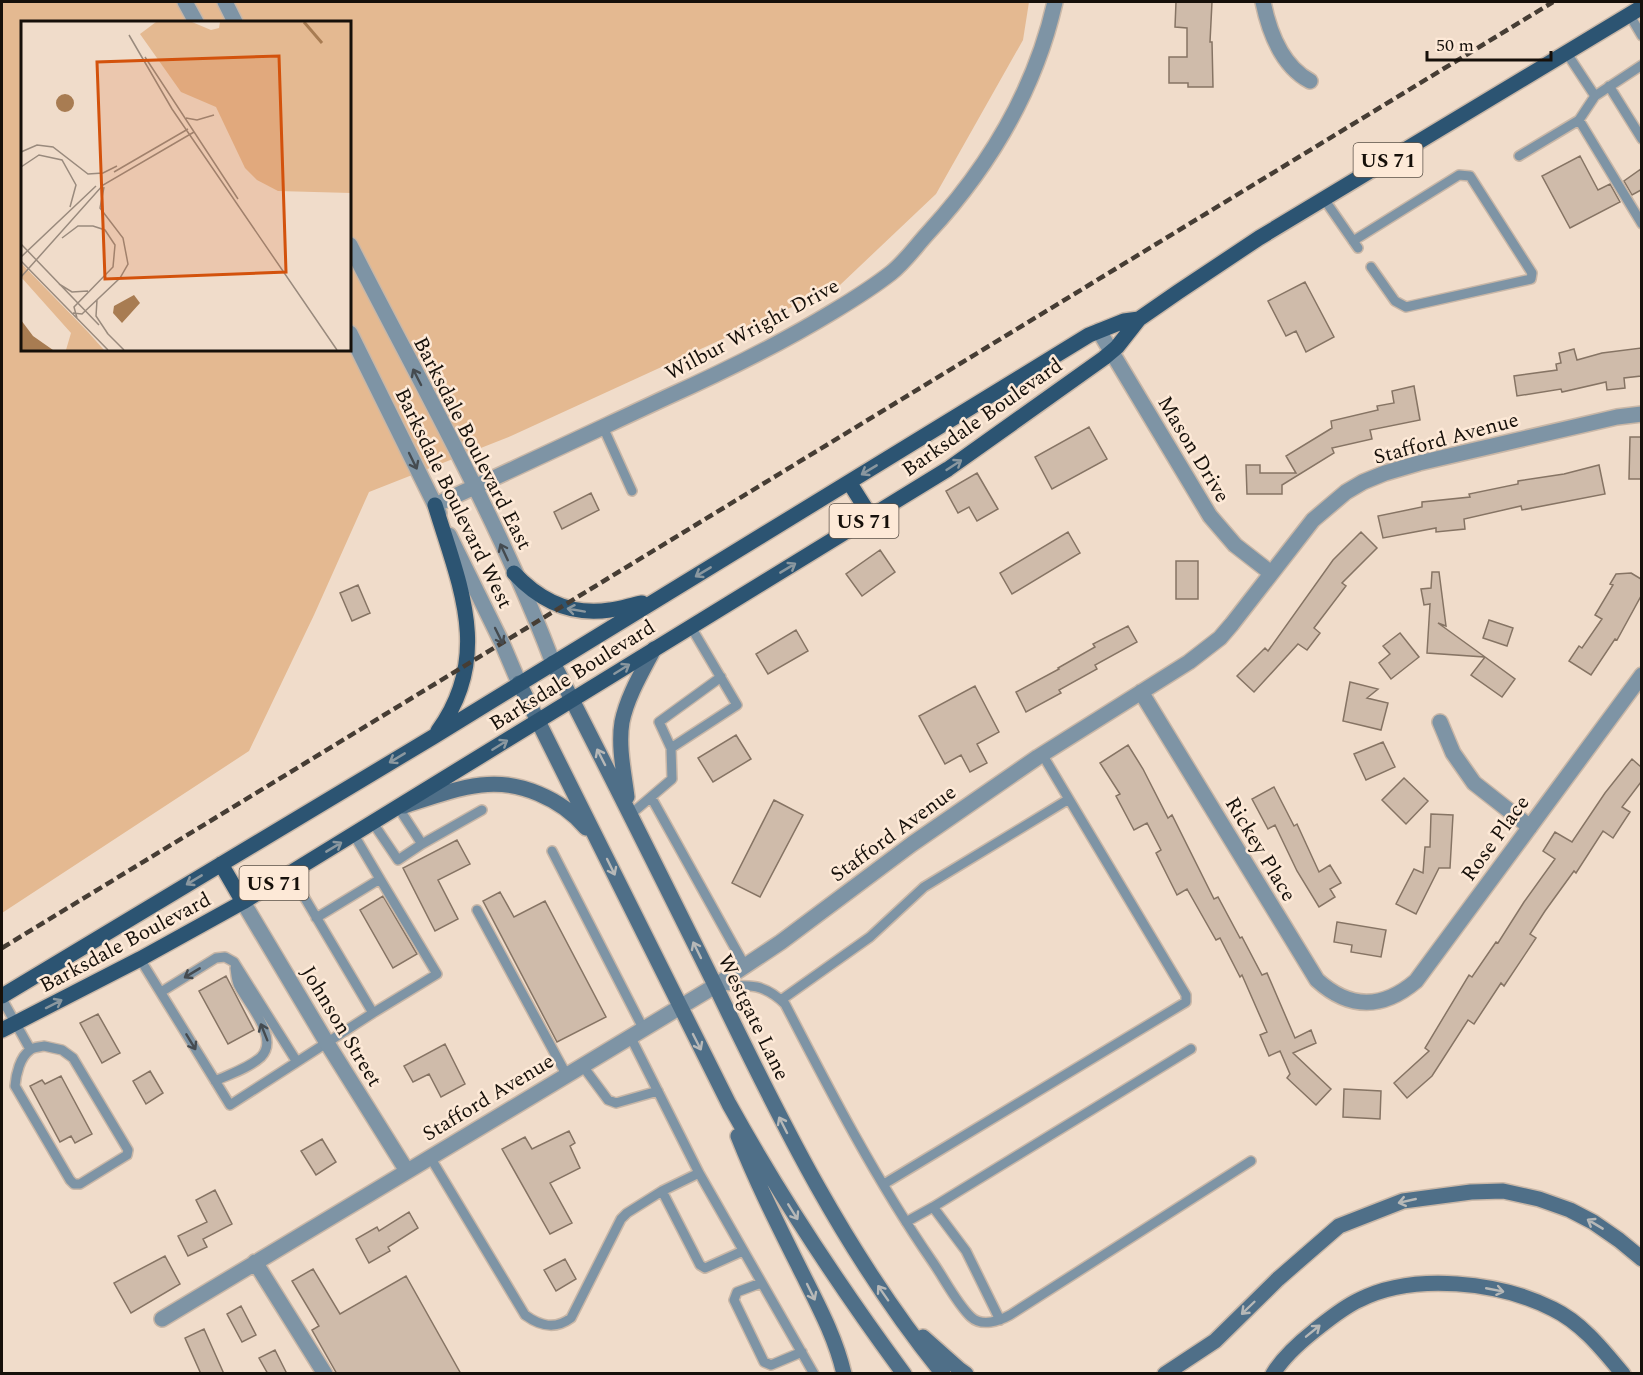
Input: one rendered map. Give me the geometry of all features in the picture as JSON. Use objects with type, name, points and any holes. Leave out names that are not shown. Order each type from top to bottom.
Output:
[{"type":"main road","name":"Barksdale Boulevard","points":[[2,1030],[140,959],[243,902],[871,517],[987,443],[1112,352],[1139,319],[1243,249],[1635,10]]},
{"type":"main road","name":"Barksdale Boulevard","points":[[2,998],[1098,331],[1124,321],[1139,319]]},
{"type":"main road","points":[[849,482],[871,517]]},
{"type":"main road","points":[[433,737],[460,690],[466,665],[468,632],[454,569],[435,505]]},
{"type":"main road","points":[[514,573],[536,594],[569,609],[590,612],[609,611],[654,602]]},
{"type":"main road","points":[[630,812],[621,747],[622,721],[638,680],[654,650]]},
{"type":"main road","name":"Westgate Lane","points":[[553,663],[630,812],[782,1124],[863,1265],[943,1374]]},
{"type":"main road","points":[[519,683],[729,1104],[818,1251],[904,1374]]},
{"type":"main road","points":[[398,807],[465,788],[484,785],[511,786],[543,796],[565,808],[580,820],[598,842]]},
{"type":"main road","points":[[221,864],[243,902]]},
{"type":"main road","points":[[729,1104],[737,1134],[751,1168],[824,1317],[841,1359],[844,1374]]},
{"type":"main road","points":[[1165,1374],[1215,1341],[1278,1278],[1339,1226],[1403,1201],[1471,1192],[1503,1191],[1539,1199],[1570,1210],[1593,1222],[1641,1259]]},
{"type":"main road","points":[[1273,1374],[1303,1340],[1330,1318],[1359,1299],[1395,1287],[1438,1283],[1519,1294],[1555,1310],[1586,1332],[1623,1374]]},
{"type":"main road","points":[[898,1315],[966,1374]]},
{"type":"street","points":[[185,2],[195,21]]},
{"type":"street","points":[[225,2],[234,21]]},
{"type":"street","name":"Wilbur Wright Drive","points":[[435,505],[729,369],[784,340],[871,288],[893,272],[954,206],[1002,135],[1037,63],[1055,2]]},
{"type":"street","points":[[1263,2],[1273,36],[1288,62],[1301,76],[1310,81]]},
{"type":"street","name":"Barksdale Boulevard East","points":[[351,247],[474,487],[536,620],[553,663]]},
{"type":"street","name":"Mason Drive","points":[[1098,331],[1210,516],[1235,545],[1271,573]]},
{"type":"street","name":"Barksdale Boulevard West","points":[[351,335],[502,643],[519,683]]},
{"type":"street","name":"Stafford Avenue","points":[[162,1319],[715,986],[781,942],[954,814],[1042,754],[1189,662],[1220,638],[1313,520],[1346,492],[1385,473],[1419,463],[1617,417],[1641,414]]},
{"type":"street","name":"Rose Place","points":[[1365,1002],[1395,997],[1416,981],[1641,675]]},
{"type":"street","name":"Rickey Place","points":[[1141,692],[1317,980],[1340,996],[1352,1001],[1365,1002]]},
{"type":"street","points":[[1440,722],[1453,753],[1474,783],[1530,827]]},
{"type":"street","name":"Johnson Street","points":[[243,902],[407,1171]]},
{"type":"street","points":[[255,1262],[325,1374]]},
{"type":"lane","points":[[1635,10],[1641,36]]},
{"type":"lane","points":[[1566,52],[1595,96]]},
{"type":"lane","points":[[1519,156],[1579,120],[1595,96],[1641,65]]},
{"type":"lane","points":[[1609,87],[1641,139]]},
{"type":"lane","points":[[1579,120],[1641,224]]},
{"type":"lane","points":[[1324,199],[1355,244],[1459,175],[1465,175],[1470,177],[1532,273],[1530,279],[1406,307],[1395,301],[1371,267]]},
{"type":"lane","points":[[603,428],[632,491]]},
{"type":"lane","points":[[671,748],[738,705],[691,627]]},
{"type":"lane","points":[[630,812],[672,779],[671,748],[659,722],[721,677]]},
{"type":"lane","points":[[884,1185],[1186,1002],[1186,995],[1042,754]]},
{"type":"lane","points":[[651,797],[745,966]]},
{"type":"lane","points":[[781,1000],[870,937],[924,887],[1069,799]]},
{"type":"lane","points":[[398,807],[422,844]]},
{"type":"lane","points":[[373,823],[398,860],[482,810]]},
{"type":"lane","points":[[140,959],[230,1105],[437,974],[354,835]]},
{"type":"lane","points":[[552,851],[644,1028]]},
{"type":"lane","points":[[290,873],[373,1013]]},
{"type":"lane","points":[[316,918],[380,879]]},
{"type":"lane","points":[[477,910],[566,1074]]},
{"type":"lane","points":[[161,992],[216,958],[225,957],[234,962],[297,1062]]},
{"type":"lane","points":[[215,1081],[260,1058],[266,1051],[268,1042],[266,1032],[237,984],[234,962]]},
{"type":"lane","points":[[715,986],[752,985],[769,990],[785,1004],[831,1093],[906,1222],[972,1318],[983,1322],[1010,1316],[1251,1161]]},
{"type":"lane","points":[[2,998],[30,1049]]},
{"type":"lane","points":[[630,1036],[699,1173],[814,1373]]},
{"type":"lane","points":[[44,1046],[62,1050],[73,1058],[128,1150],[127,1155],[80,1184],[74,1184],[70,1180],[15,1086],[22,1059],[30,1049],[44,1046]]},
{"type":"lane","points":[[906,1222],[1191,1049]]},
{"type":"lane","points":[[582,1065],[608,1100],[612,1102],[616,1103],[658,1091]]},
{"type":"lane","points":[[430,1157],[525,1315],[539,1324],[548,1326],[558,1325],[571,1318],[621,1219],[662,1191],[699,1173]]},
{"type":"lane","points":[[662,1191],[702,1267],[705,1268],[743,1251]]},
{"type":"lane","points":[[933,1207],[966,1251],[1000,1320]]},
{"type":"lane","points":[[761,1283],[737,1292],[735,1299],[764,1362],[771,1365],[802,1352]]},
{"type":"shaded area","points":[[2,2],[1029,2],[1023,40],[936,194],[840,285],[511,436],[369,492],[314,615],[249,751],[2,913]]},
{"type":"building","points":[[1176,2],[1212,2],[1210,42],[1212,42],[1213,87],[1188,87],[1188,83],[1169,83],[1169,57],[1187,57],[1187,28],[1175,27]]},
{"type":"building","points":[[1580,156],[1598,190],[1610,184],[1620,202],[1570,228],[1542,176]]},
{"type":"building","points":[[1641,169],[1641,190],[1632,195],[1624,181]]},
{"type":"building","points":[[1305,282],[1334,337],[1306,352],[1296,331],[1286,336],[1268,301]]},
{"type":"building","points":[[1641,348],[1641,376],[1624,378],[1625,388],[1607,390],[1606,382],[1562,392],[1561,389],[1517,396],[1514,376],[1557,370],[1556,364],[1561,363],[1559,353],[1574,349],[1577,360],[1602,353]]},
{"type":"building","points":[[1414,386],[1420,420],[1370,430],[1372,439],[1332,448],[1334,453],[1282,485],[1282,494],[1247,494],[1246,465],[1260,465],[1260,473],[1296,473],[1286,456],[1332,428],[1331,421],[1378,410],[1377,406],[1394,403],[1392,391]]},
{"type":"building","points":[[1089,427],[1107,459],[1052,489],[1035,457]]},
{"type":"building","points":[[1630,437],[1641,437],[1641,479],[1629,479]]},
{"type":"building","points":[[1599,465],[1605,494],[1522,510],[1521,506],[1464,519],[1465,529],[1436,532],[1436,528],[1383,538],[1378,516],[1422,507],[1422,502],[1470,497],[1469,494],[1518,484],[1518,481],[1564,474]]},
{"type":"building","points":[[977,473],[998,509],[977,521],[969,507],[958,513],[946,491]]},
{"type":"building","points":[[591,493],[599,510],[562,529],[554,512]]},
{"type":"building","points":[[1068,532],[1080,553],[1012,594],[1000,573]]},
{"type":"building","points":[[1361,532],[1377,548],[1342,583],[1346,586],[1314,628],[1320,633],[1307,650],[1298,644],[1254,692],[1237,676],[1265,648],[1268,651],[1333,560]]},
{"type":"building","points":[[880,550],[895,572],[862,596],[846,574]]},
{"type":"building","points":[[1176,561],[1198,561],[1198,599],[1176,599]]},
{"type":"building","points":[[1432,572],[1439,572],[1446,626],[1438,623],[1485,657],[1427,653],[1430,604],[1424,605],[1421,589],[1431,588]]},
{"type":"building","points":[[1631,573],[1641,579],[1641,596],[1617,640],[1615,639],[1591,675],[1569,661],[1579,646],[1582,648],[1602,619],[1595,615],[1613,585],[1610,584],[1616,574]]},
{"type":"building","points":[[358,585],[370,613],[352,621],[340,593]]},
{"type":"building","points":[[1489,620],[1513,628],[1507,646],[1483,638]]},
{"type":"building","points":[[1128,626],[1137,642],[1095,665],[1097,669],[1059,690],[1061,693],[1026,712],[1016,692],[1095,647],[1093,644]]},
{"type":"building","points":[[796,630],[808,651],[768,674],[756,654]]},
{"type":"building","points":[[1400,633],[1419,657],[1391,679],[1379,663],[1390,654],[1383,646]]},
{"type":"building","points":[[1485,657],[1515,679],[1502,697],[1471,675]]},
{"type":"building","points":[[1350,682],[1378,689],[1367,698],[1388,703],[1381,730],[1343,721]]},
{"type":"building","points":[[975,686],[999,732],[977,744],[987,763],[970,772],[961,755],[945,764],[919,716]]},
{"type":"building","points":[[736,735],[751,759],[713,782],[698,758]]},
{"type":"building","points":[[1383,742],[1395,767],[1366,780],[1354,754]]},
{"type":"building","points":[[1128,745],[1168,818],[1172,815],[1214,899],[1218,897],[1262,975],[1267,973],[1295,1038],[1311,1030],[1316,1043],[1293,1053],[1331,1089],[1316,1105],[1287,1078],[1290,1074],[1280,1051],[1269,1056],[1260,1035],[1267,1032],[1242,975],[1240,977],[1220,938],[1216,940],[1187,889],[1177,895],[1156,853],[1161,850],[1147,823],[1134,830],[1116,796],[1120,794],[1100,763]]},
{"type":"building","points":[[1632,759],[1641,767],[1641,782],[1622,807],[1630,812],[1613,838],[1603,831],[1576,873],[1574,871],[1530,934],[1536,938],[1504,986],[1501,983],[1474,1024],[1468,1020],[1432,1076],[1407,1098],[1394,1083],[1429,1051],[1425,1048],[1469,975],[1472,977],[1496,942],[1498,943],[1555,859],[1543,851],[1555,832],[1572,842],[1605,793]]},
{"type":"building","points":[[1404,778],[1428,801],[1406,824],[1382,800]]},
{"type":"building","points":[[1274,787],[1294,826],[1297,824],[1319,872],[1330,865],[1341,883],[1330,889],[1335,897],[1319,907],[1297,871],[1275,825],[1268,829],[1252,799]]},
{"type":"building","points":[[774,800],[803,815],[760,897],[732,883]]},
{"type":"building","points":[[1431,814],[1453,815],[1450,868],[1439,868],[1416,914],[1396,904],[1414,869],[1423,873],[1425,847],[1430,847]]},
{"type":"building","points":[[457,840],[470,864],[438,880],[458,919],[435,931],[403,868]]},
{"type":"building","points":[[500,892],[514,917],[545,901],[606,1017],[557,1042],[483,901]]},
{"type":"building","points":[[383,896],[417,954],[393,968],[360,910]]},
{"type":"building","points":[[1337,922],[1386,930],[1381,957],[1351,952],[1352,945],[1334,942]]},
{"type":"building","points":[[226,976],[254,1030],[228,1044],[199,991]]},
{"type":"building","points":[[98,1014],[120,1053],[102,1063],[80,1023]]},
{"type":"building","points":[[445,1044],[465,1084],[441,1097],[429,1074],[413,1082],[404,1066]]},
{"type":"building","points":[[150,1071],[163,1093],[146,1104],[133,1081]]},
{"type":"building","points":[[61,1076],[92,1134],[75,1143],[71,1136],[60,1142],[30,1086],[42,1080],[45,1084]]},
{"type":"building","points":[[1344,1089],[1381,1091],[1380,1119],[1343,1117]]},
{"type":"building","points":[[569,1131],[575,1143],[570,1146],[580,1168],[550,1183],[572,1223],[550,1234],[502,1149],[525,1137],[532,1149]]},
{"type":"building","points":[[322,1139],[336,1162],[316,1175],[301,1151]]},
{"type":"building","points":[[215,1190],[232,1224],[203,1239],[207,1247],[188,1256],[178,1236],[207,1222],[196,1200]]},
{"type":"building","points":[[409,1212],[418,1228],[388,1247],[390,1251],[369,1263],[356,1239],[377,1227],[379,1231]]},
{"type":"building","points":[[165,1256],[180,1284],[131,1313],[114,1283]]},
{"type":"building","points":[[565,1259],[576,1279],[556,1291],[544,1270]]},
{"type":"building","points":[[313,1269],[340,1314],[406,1276],[461,1374],[337,1374],[312,1330],[319,1326],[292,1281]]},
{"type":"building","points":[[241,1306],[256,1335],[242,1342],[227,1314]]},
{"type":"building","points":[[204,1329],[224,1374],[201,1374],[185,1338]]},
{"type":"building","points":[[275,1350],[287,1374],[268,1374],[259,1358]]},
{"type":"railway","points":[[2,948],[1553,2]]}]
